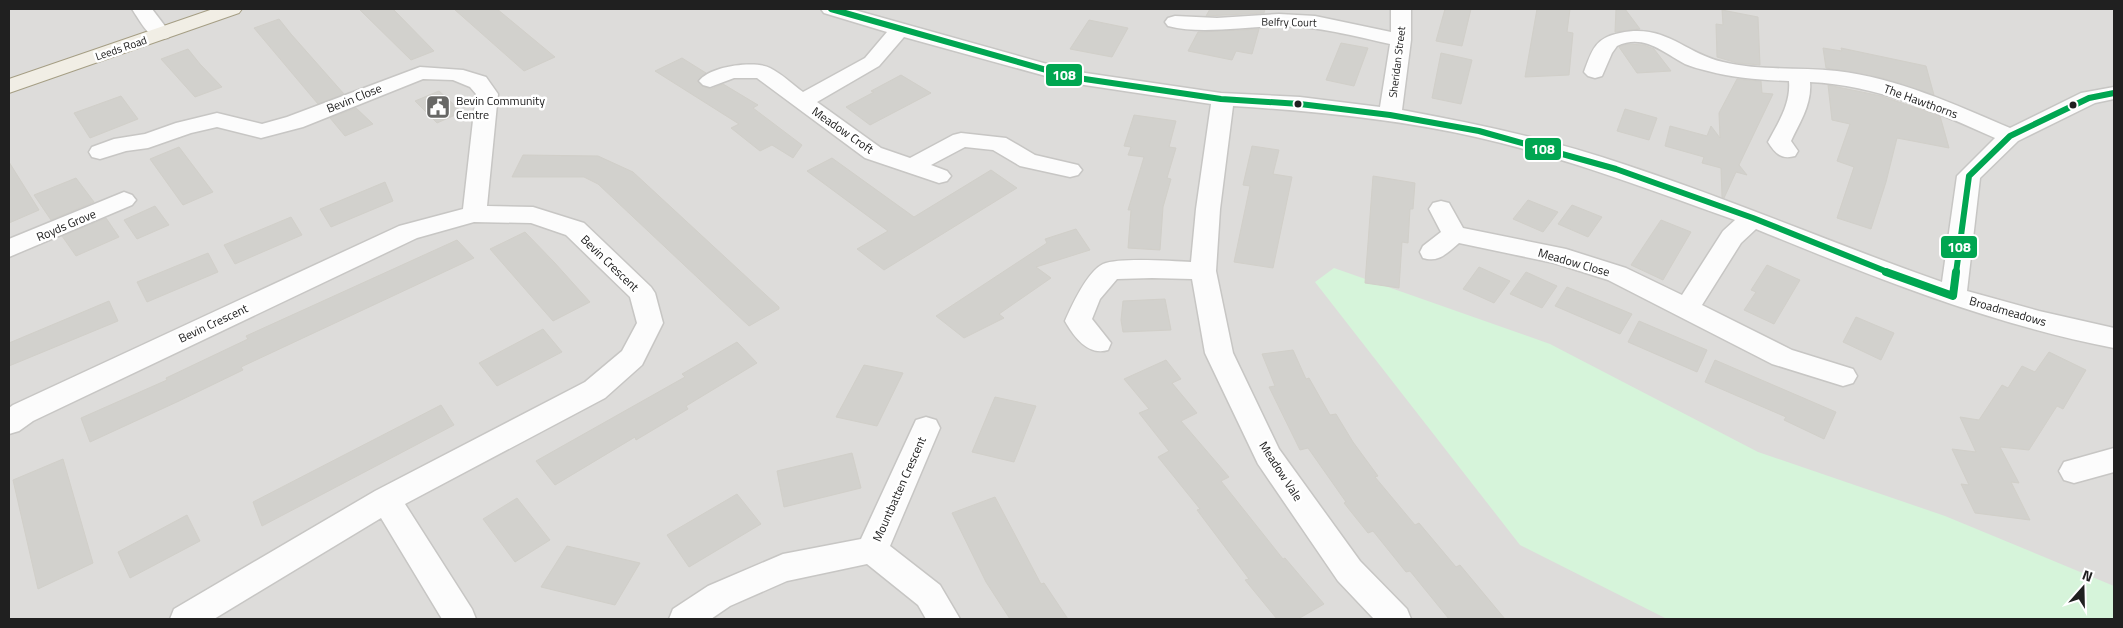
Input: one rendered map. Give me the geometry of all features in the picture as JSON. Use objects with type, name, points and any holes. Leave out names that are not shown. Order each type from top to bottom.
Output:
[{"type":"main road","name":"Leeds Road","points":[[9,86],[232,9]]},
{"type":"street","points":[[142,9],[161,34]]},
{"type":"street","name":"Broadmeadows","points":[[831,9],[900,30],[1071,76],[1222,99],[1300,104],[1390,116],[1479,131],[1606,167],[1753,218],[1864,264],[1953,296],[2039,321],[2114,338]]},
{"type":"street","name":"Sheridan Street","points":[[1390,116],[1401,40],[1401,9]]},
{"type":"street","name":"Belfry Court","points":[[1177,21],[1217,24],[1279,20],[1315,22],[1401,40]]},
{"type":"street","name":"Meadow Croft","points":[[802,101],[872,62],[900,30]]},
{"type":"street","name":"The Hawthorns","points":[[1595,72],[1603,50],[1612,41],[1631,37],[1650,38],[1668,44],[1690,58],[1722,68],[1852,80],[1898,90],[1932,102],[2010,136]]},
{"type":"street","name":"Meadow Croft","points":[[710,81],[732,72],[762,72],[873,153],[939,176]]},
{"type":"street","name":"Bevin Close","points":[[100,152],[122,144],[148,141],[184,128],[217,120],[239,124],[261,132],[295,122],[420,73],[456,74],[478,82],[487,94],[474,214]]},
{"type":"street","points":[[1787,151],[1779,142],[1800,101],[1801,86],[1798,76]]},
{"type":"street","points":[[1953,296],[1969,176],[2010,136],[2089,98],[2114,93]]},
{"type":"street","name":"Meadow Vale","points":[[1222,99],[1202,271],[1218,353],[1268,456],[1349,571],[1395,619]]},
{"type":"street","points":[[912,166],[961,140],[998,143],[1028,161],[1070,170]]},
{"type":"street","name":"Royds Grove","points":[[9,249],[124,200]]},
{"type":"street","points":[[1432,252],[1454,234],[1441,208]]},
{"type":"street","name":"Bevin Crescent","points":[[9,423],[24,413],[408,232],[474,214],[533,215],[575,229],[642,293],[650,323],[632,358],[595,390],[386,500],[186,619]]},
{"type":"street","points":[[1686,310],[1732,237],[1753,218]]},
{"type":"street","name":"Meadow Close","points":[[1454,234],[1557,254],[1617,274],[1782,357],[1843,376]]},
{"type":"street","points":[[1098,343],[1078,321],[1089,295],[1110,271],[1152,269],[1202,271]]},
{"type":"street","name":"Mountbatten Crescent","points":[[872,550],[926,428]]},
{"type":"street","points":[[2074,471],[2114,460]]},
{"type":"street","points":[[386,500],[460,619]]},
{"type":"street","name":"Mountbatten Crescent","points":[[685,619],[719,596],[783,568],[872,550],[929,595],[944,619]]},
{"type":"shaded area","points":[[9,9],[2114,9],[2114,619],[9,619]]},
{"type":"green space","points":[[1334,268],[1550,344],[1758,452],[1945,516],[2114,586],[2114,619],[1667,619],[1520,545],[1315,282]]},
{"type":"building","points":[[359,9],[393,9],[434,51],[411,60]]},
{"type":"building","points":[[454,9],[497,9],[555,57],[524,71]]},
{"type":"building","points":[[1210,9],[1265,9],[1264,13],[1206,16]]},
{"type":"building","points":[[1445,9],[1471,9],[1462,46],[1436,41]]},
{"type":"building","points":[[1537,9],[1570,9],[1567,32],[1573,33],[1569,75],[1525,77]]},
{"type":"building","points":[[1616,9],[1625,9],[1640,29],[1615,32]]},
{"type":"building","points":[[1722,10],[1758,17],[1760,65],[1737,63],[1717,57],[1716,24],[1723,25]]},
{"type":"building","points":[[279,19],[344,94],[318,104],[254,28]]},
{"type":"building","points":[[1089,20],[1128,28],[1112,57],[1070,49]]},
{"type":"building","points":[[1259,29],[1252,54],[1236,51],[1232,60],[1188,51],[1198,32]]},
{"type":"building","points":[[1341,43],[1368,48],[1354,86],[1326,80]]},
{"type":"building","points":[[1627,44],[1644,45],[1654,49],[1671,71],[1637,73],[1619,47]]},
{"type":"building","points":[[1823,48],[1842,51],[1841,48],[1926,66],[1934,95],[1882,78],[1826,68]]},
{"type":"building","points":[[188,49],[222,87],[195,97],[161,59]]},
{"type":"building","points":[[1441,53],[1472,60],[1461,104],[1432,98]]},
{"type":"building","points":[[682,58],[706,73],[697,81],[702,86],[711,89],[723,84],[758,105],[753,108],[802,145],[793,158],[772,145],[760,151],[731,128],[739,124],[655,71]]},
{"type":"building","points":[[901,75],[931,93],[870,125],[846,107],[874,92],[871,91]]},
{"type":"building","points":[[1737,79],[1761,81],[1762,93],[1773,94],[1739,165],[1747,175],[1736,172],[1724,198],[1722,197],[1721,168],[1702,163],[1704,157],[1665,146],[1670,126],[1707,136],[1711,126],[1720,138],[1719,113]]},
{"type":"building","points":[[1828,85],[1881,96],[1940,116],[1949,148],[1897,138],[1886,182],[1871,229],[1837,218],[1854,167],[1837,161],[1850,124],[1832,120]]},
{"type":"building","name":"Bevin Community Centre","points":[[439,91],[462,112],[437,123],[415,101]]},
{"type":"building","points":[[121,96],[138,119],[90,138],[74,113]]},
{"type":"building","points":[[356,108],[373,124],[345,136],[330,118]]},
{"type":"building","points":[[1625,109],[1657,118],[1649,140],[1617,131]]},
{"type":"building","points":[[1134,115],[1176,121],[1169,147],[1176,148],[1167,178],[1171,179],[1163,207],[1160,250],[1128,248],[1131,210],[1128,210],[1144,157],[1128,155],[1131,147],[1124,146]]},
{"type":"building","points":[[1252,146],[1279,150],[1273,174],[1292,177],[1273,268],[1234,262],[1250,186],[1243,185]]},
{"type":"building","points":[[179,147],[213,192],[183,205],[150,159]]},
{"type":"building","points":[[523,155],[598,156],[633,172],[779,309],[749,326],[598,184],[584,177],[512,177]]},
{"type":"building","points":[[832,158],[914,217],[991,170],[1017,188],[884,270],[857,249],[888,231],[807,171]]},
{"type":"building","points":[[9,162],[39,210],[9,223]]},
{"type":"building","points":[[1373,176],[1415,183],[1413,209],[1410,209],[1408,243],[1402,242],[1399,288],[1365,283]]},
{"type":"building","points":[[76,178],[94,202],[51,220],[34,195]]},
{"type":"building","points":[[385,182],[393,201],[331,227],[320,209]]},
{"type":"building","points":[[1528,200],[1558,212],[1543,232],[1513,219]]},
{"type":"building","points":[[1572,205],[1602,217],[1588,237],[1558,224]]},
{"type":"building","points":[[155,206],[169,225],[137,239],[124,220]]},
{"type":"building","points":[[291,217],[302,235],[235,264],[224,245]]},
{"type":"building","points":[[106,218],[119,237],[76,256],[62,236]]},
{"type":"building","points":[[1661,220],[1691,232],[1663,280],[1631,265]]},
{"type":"building","points":[[1076,229],[1090,250],[1036,267],[1051,278],[999,314],[1004,318],[964,338],[936,316],[1047,243],[1045,239]]},
{"type":"building","points":[[525,232],[590,302],[553,321],[490,249]]},
{"type":"building","points":[[457,240],[474,258],[241,367],[243,370],[90,442],[81,418],[167,380],[166,378],[248,339],[246,336]]},
{"type":"building","points":[[208,253],[218,272],[147,302],[137,282]]},
{"type":"building","points":[[1767,265],[1800,280],[1774,324],[1744,310],[1756,292],[1751,290]]},
{"type":"building","points":[[1479,267],[1510,281],[1494,303],[1463,289]]},
{"type":"building","points":[[1526,272],[1557,286],[1542,308],[1510,294]]},
{"type":"building","points":[[1567,287],[1632,314],[1620,334],[1555,306]]},
{"type":"building","points":[[1165,299],[1171,330],[1123,332],[1121,320],[1123,301]]},
{"type":"building","points":[[109,301],[118,321],[9,366],[9,343]]},
{"type":"building","points":[[1856,317],[1894,333],[1881,360],[1843,342]]},
{"type":"building","points":[[1639,321],[1707,350],[1697,372],[1628,342]]},
{"type":"building","points":[[543,329],[562,352],[497,386],[479,363]]},
{"type":"building","points":[[737,342],[757,363],[686,406],[688,409],[636,440],[635,437],[555,485],[536,461],[685,377],[682,374]]},
{"type":"building","points":[[1293,350],[1306,379],[1309,378],[1330,415],[1336,414],[1353,442],[1378,476],[1375,477],[1415,525],[1419,523],[1456,567],[1460,565],[1505,619],[1449,619],[1410,571],[1406,572],[1373,531],[1368,533],[1344,503],[1346,502],[1308,448],[1300,450],[1269,387],[1275,386],[1262,354]]},
{"type":"building","points":[[2049,352],[2086,370],[2063,409],[2057,406],[2029,450],[2000,447],[2019,483],[2011,482],[2030,520],[1975,513],[1961,484],[1969,485],[1952,449],[1976,452],[1960,417],[1979,420],[2002,385],[2008,388],[2022,366],[2035,372]]},
{"type":"building","points":[[1166,360],[1181,379],[1172,383],[1197,413],[1181,421],[1229,477],[1221,481],[1283,559],[1285,558],[1324,604],[1298,619],[1277,619],[1245,580],[1249,579],[1197,510],[1200,509],[1158,457],[1169,451],[1139,413],[1149,409],[1124,379]]},
{"type":"building","points":[[1715,360],[1836,412],[1824,439],[1784,420],[1786,417],[1705,382]]},
{"type":"building","points":[[864,365],[903,373],[877,426],[836,417]]},
{"type":"building","points":[[995,397],[1036,406],[1014,462],[972,452]]},
{"type":"building","points":[[441,405],[454,425],[262,526],[253,502]]},
{"type":"building","points":[[852,453],[861,488],[784,507],[777,471]]},
{"type":"building","points":[[63,459],[93,563],[38,589],[13,480]]},
{"type":"building","points":[[737,494],[761,524],[689,567],[667,535]]},
{"type":"building","points":[[995,497],[1041,584],[1044,583],[1068,619],[1010,619],[986,582],[952,513]]},
{"type":"building","points":[[517,498],[550,540],[515,562],[483,519]]},
{"type":"building","points":[[187,515],[200,541],[130,578],[118,552]]},
{"type":"building","points":[[567,546],[640,563],[615,605],[541,587]]},
{"type":"transit line","name":"108","points":[[831,9],[1071,77],[1221,99],[1300,104],[1390,115],[1479,131],[1616,169],[1753,218],[1864,264],[1953,296],[1969,176],[2010,136],[2089,98],[2114,93]]},
{"type":"place","name":"Bevin Community Centre","points":[[438,107]]}]
